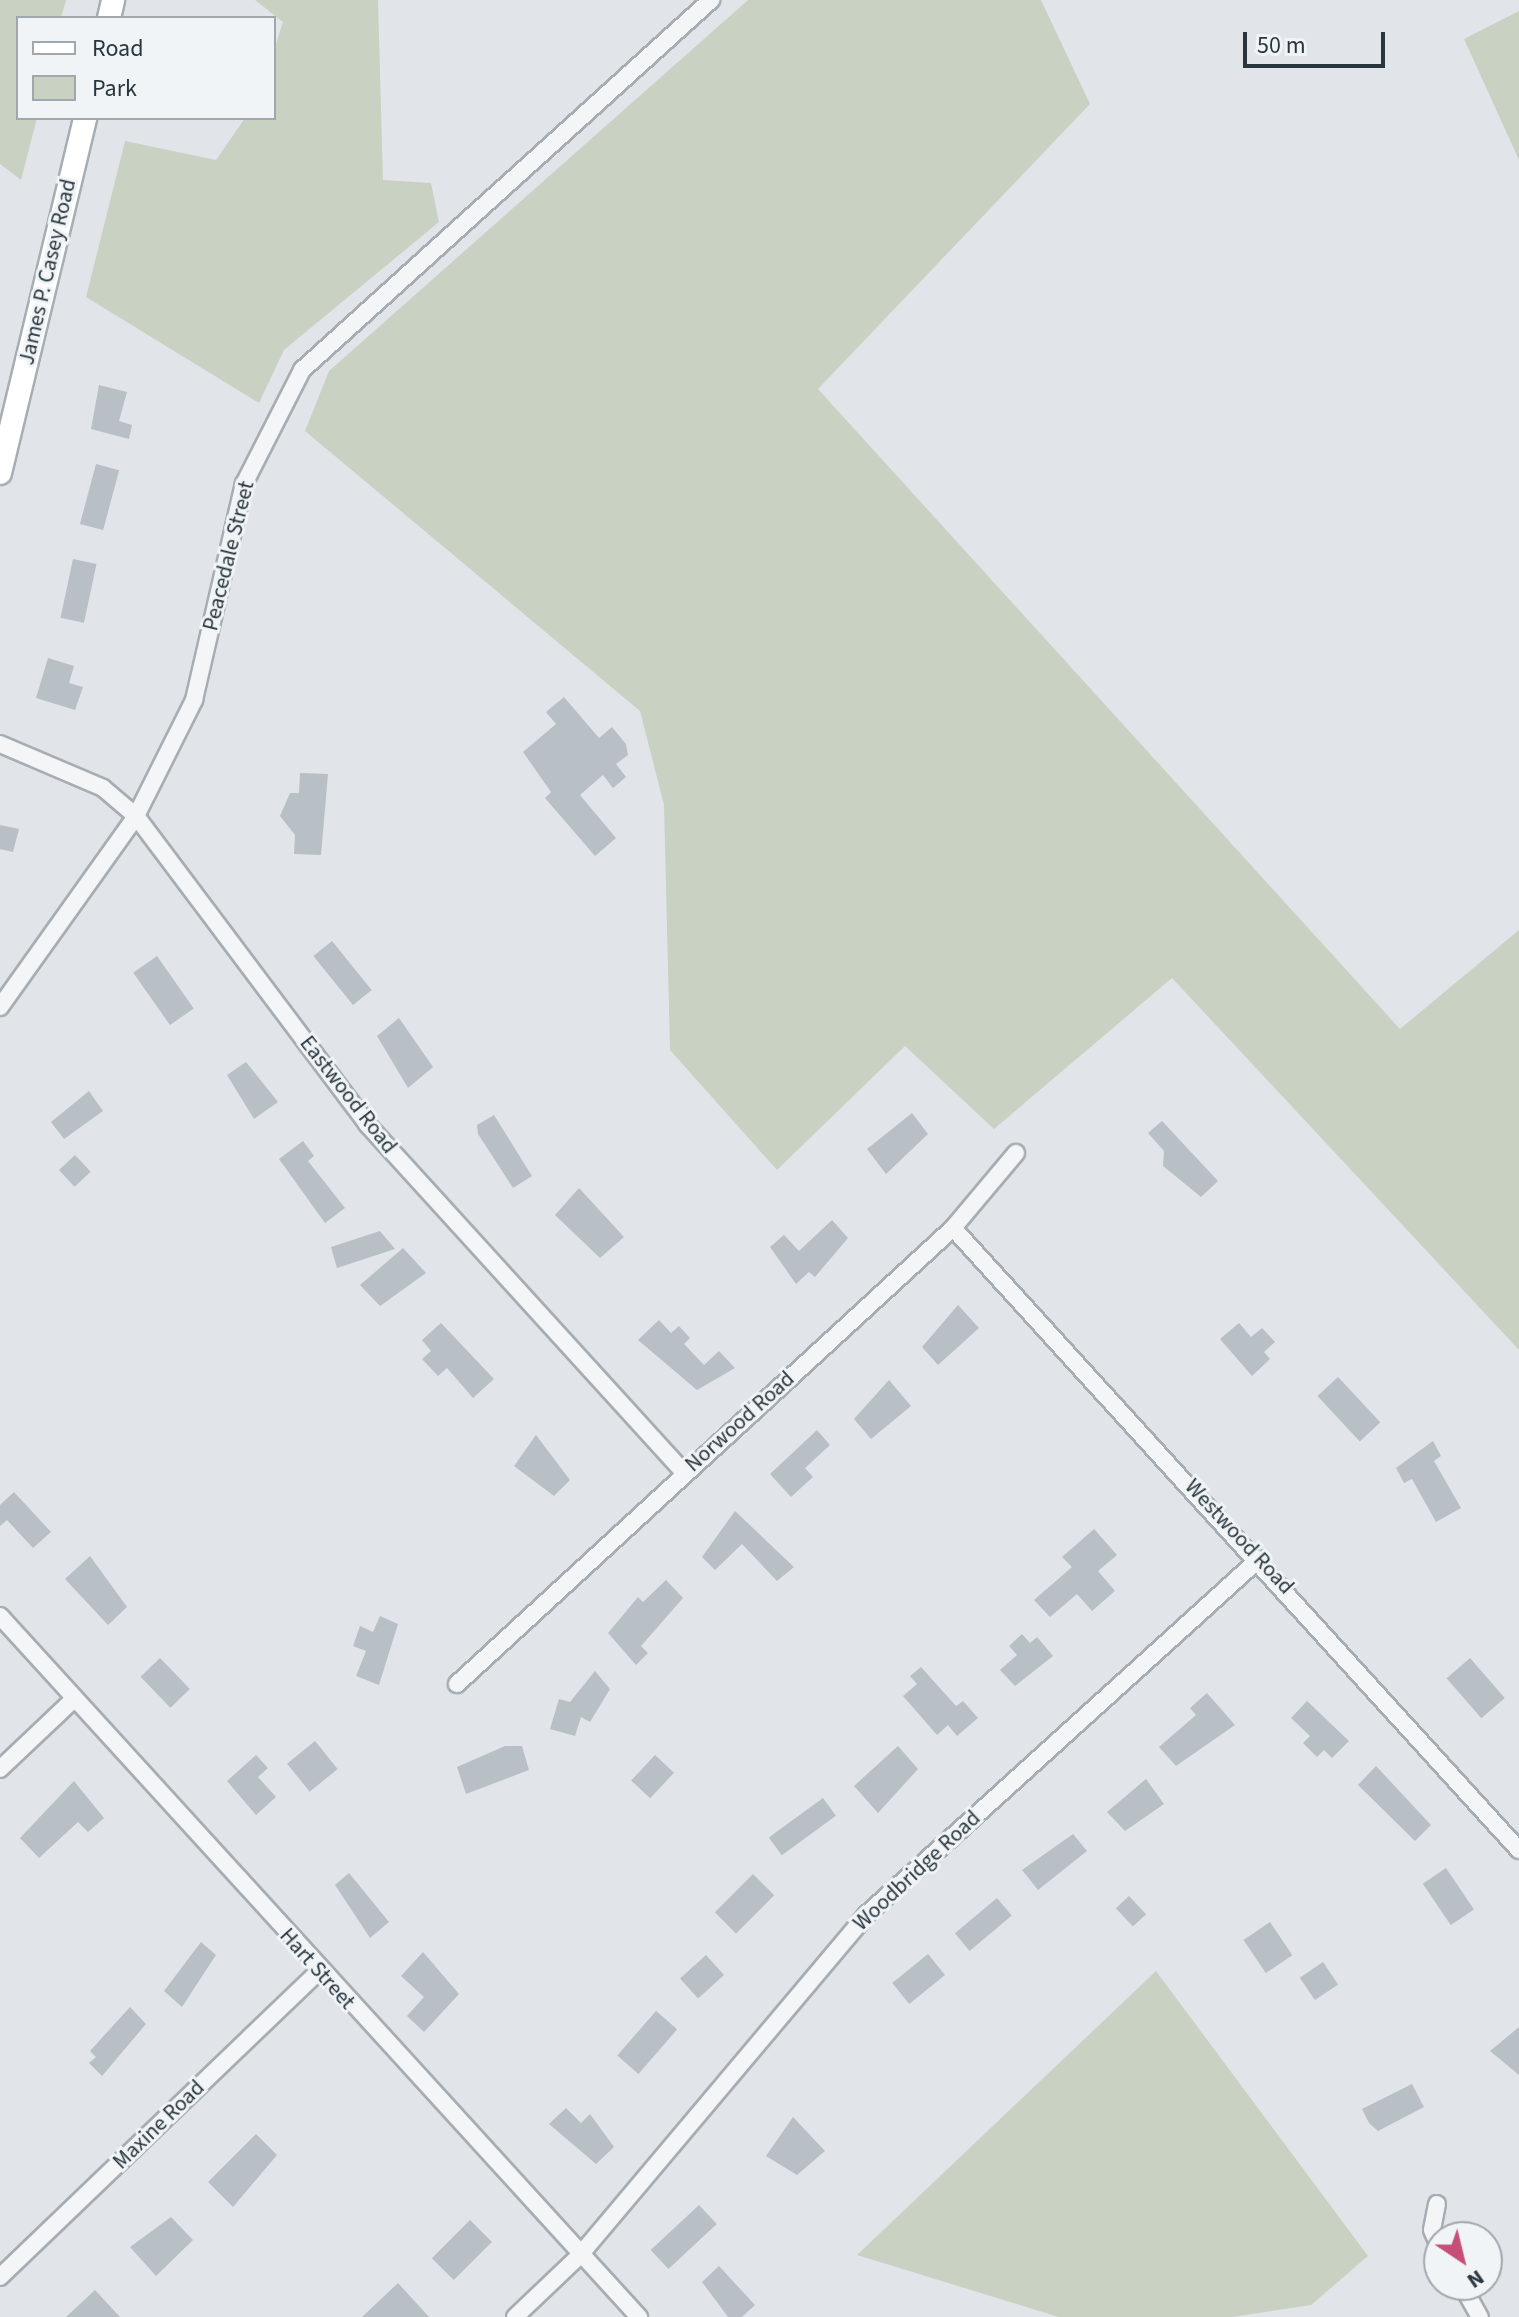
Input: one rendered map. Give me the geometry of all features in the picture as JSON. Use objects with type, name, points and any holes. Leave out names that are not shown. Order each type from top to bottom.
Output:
[{"type":"main road","name":"James P. Casey Road","points":[[0,473],[85,120]]},
{"type":"street","name":"Peacedale Street","points":[[0,1007],[136,816],[194,700],[244,484],[302,370],[711,0]]},
{"type":"street","name":"Eastwood Road","points":[[0,744],[103,788],[136,816],[367,1124],[685,1473]]},
{"type":"street","name":"Norwood Road","points":[[457,1684],[953,1228],[1016,1153]]},
{"type":"street","name":"Westwood Road","points":[[953,1228],[1259,1559],[1519,1850]]},
{"type":"street","name":"Woodbridge Road","points":[[515,2317],[580,2255],[866,1915],[1259,1559]]},
{"type":"street","name":"Hart Street","points":[[0,1616],[318,1972],[639,2317]]},
{"type":"street","points":[[0,1769],[74,1699]]},
{"type":"street","name":"Maxine Road","points":[[0,2277],[318,1972]]},
{"type":"street","points":[[1434,2221],[1437,2204]]},
{"type":"green space","points":[[0,0],[66,0],[62,16],[16,16],[16,120],[36,120],[21,180],[0,164]]},
{"type":"green space","points":[[255,0],[378,0],[383,180],[431,183],[439,222],[284,350],[259,403],[86,297],[125,141],[216,160],[244,120],[276,120],[276,44],[283,22]]},
{"type":"green space","points":[[748,0],[1041,0],[1090,104],[818,389],[1400,1029],[1519,930],[1519,1350],[1172,978],[994,1129],[905,1046],[777,1170],[670,1050],[664,805],[640,711],[305,431],[329,371]]},
{"type":"green space","points":[[1519,11],[1519,160],[1464,39]]},
{"type":"green space","points":[[1156,1971],[1368,2256],[1311,2305],[1232,2317],[1059,2317],[857,2255]]},
{"type":"building","points":[[99,385],[127,392],[119,421],[132,425],[129,439],[91,429]]},
{"type":"building","points":[[96,464],[119,470],[103,530],[80,524]]},
{"type":"building","points":[[73,559],[96,564],[84,623],[61,618]]},
{"type":"building","points":[[48,658],[74,666],[69,683],[83,687],[75,710],[36,698]]},
{"type":"building","points":[[564,697],[599,738],[612,727],[626,744],[628,755],[616,764],[626,777],[613,788],[603,775],[580,795],[616,838],[595,856],[545,798],[551,792],[523,752],[556,724],[546,712]]},
{"type":"building","points":[[300,773],[328,774],[321,855],[294,854],[295,835],[280,816],[290,793],[299,793]]},
{"type":"building","points":[[0,825],[19,829],[13,852],[0,849]]},
{"type":"building","points":[[332,941],[372,990],[353,1005],[313,956]]},
{"type":"building","points":[[157,956],[194,1008],[170,1025],[133,973]]},
{"type":"building","points":[[399,1018],[433,1067],[408,1088],[377,1036]]},
{"type":"building","points":[[246,1062],[278,1102],[254,1119],[227,1075]]},
{"type":"building","points":[[89,1091],[103,1111],[64,1139],[51,1122]]},
{"type":"building","points":[[912,1113],[928,1134],[886,1174],[867,1149]]},
{"type":"building","points":[[494,1115],[532,1176],[513,1188],[478,1134],[477,1125]]},
{"type":"building","points":[[1162,1121],[1218,1181],[1201,1197],[1163,1166],[1164,1151],[1148,1133]]},
{"type":"building","points":[[303,1141],[314,1156],[308,1161],[345,1208],[325,1223],[279,1159]]},
{"type":"building","points":[[75,1155],[91,1172],[75,1187],[59,1170]]},
{"type":"building","points":[[579,1188],[624,1237],[600,1258],[555,1215]]},
{"type":"building","points":[[832,1220],[848,1238],[815,1277],[809,1272],[796,1284],[770,1247],[784,1235],[799,1251]]},
{"type":"building","points":[[380,1231],[395,1249],[337,1268],[331,1247]]},
{"type":"building","points":[[403,1248],[426,1273],[380,1306],[360,1285]]},
{"type":"building","points":[[958,1305],[979,1328],[938,1365],[922,1347]]},
{"type":"building","points":[[659,1320],[671,1333],[679,1326],[690,1338],[684,1344],[704,1365],[719,1351],[735,1368],[697,1390],[638,1340]]},
{"type":"building","points":[[441,1323],[494,1379],[473,1398],[447,1368],[438,1376],[422,1359],[431,1351],[422,1340]]},
{"type":"building","points":[[1239,1323],[1251,1337],[1262,1328],[1275,1342],[1264,1352],[1270,1359],[1252,1376],[1220,1339]]},
{"type":"building","points":[[1338,1377],[1380,1422],[1360,1441],[1318,1396]]},
{"type":"building","points":[[889,1380],[911,1406],[871,1439],[854,1419]]},
{"type":"building","points":[[817,1430],[830,1445],[805,1468],[813,1477],[791,1497],[770,1474]]},
{"type":"building","points":[[536,1435],[570,1480],[554,1496],[514,1466]]},
{"type":"building","points":[[1433,1441],[1441,1456],[1434,1461],[1461,1508],[1436,1522],[1412,1479],[1404,1483],[1396,1468]]},
{"type":"building","points":[[14,1492],[51,1532],[33,1548],[7,1520],[0,1526],[0,1505]]},
{"type":"building","points":[[735,1511],[794,1567],[777,1581],[742,1544],[715,1570],[702,1557]]},
{"type":"building","points":[[1094,1529],[1117,1555],[1098,1571],[1115,1591],[1092,1611],[1077,1594],[1050,1617],[1034,1600],[1072,1567],[1062,1557]]},
{"type":"building","points":[[90,1556],[127,1607],[108,1625],[65,1579]]},
{"type":"building","points":[[666,1580],[683,1598],[641,1646],[648,1653],[636,1665],[608,1633],[638,1597],[643,1602]]},
{"type":"building","points":[[380,1616],[398,1624],[379,1685],[356,1676],[366,1651],[353,1646],[360,1626],[373,1632]]},
{"type":"building","points":[[1022,1634],[1030,1643],[1037,1637],[1053,1656],[1015,1686],[1000,1670],[1017,1655],[1009,1646]]},
{"type":"building","points":[[160,1658],[190,1689],[170,1708],[141,1677]]},
{"type":"building","points":[[1470,1658],[1505,1698],[1481,1718],[1447,1678]]},
{"type":"building","points":[[921,1667],[956,1706],[963,1701],[978,1718],[957,1736],[948,1725],[937,1735],[903,1696],[917,1684],[910,1676]]},
{"type":"building","points":[[595,1671],[610,1689],[590,1722],[581,1717],[575,1736],[550,1729],[559,1699],[570,1702]]},
{"type":"building","points":[[1207,1693],[1235,1725],[1176,1766],[1159,1747],[1196,1715],[1190,1708]]},
{"type":"building","points":[[1307,1701],[1349,1741],[1332,1758],[1324,1750],[1317,1757],[1303,1743],[1310,1736],[1291,1718]]},
{"type":"building","points":[[315,1741],[338,1769],[310,1792],[287,1764]]},
{"type":"building","points":[[505,1746],[522,1746],[529,1770],[466,1794],[457,1767]]},
{"type":"building","points":[[898,1746],[918,1769],[878,1813],[854,1786]]},
{"type":"building","points":[[256,1755],[268,1768],[258,1777],[276,1797],[256,1815],[227,1781]]},
{"type":"building","points":[[655,1755],[674,1773],[650,1798],[631,1781]]},
{"type":"building","points":[[1376,1766],[1431,1825],[1415,1841],[1358,1785]]},
{"type":"building","points":[[1146,1779],[1164,1804],[1125,1831],[1107,1812]]},
{"type":"building","points":[[74,1781],[104,1818],[88,1832],[78,1822],[39,1858],[20,1838]]},
{"type":"building","points":[[823,1798],[836,1816],[782,1855],[769,1837]]},
{"type":"building","points":[[1073,1834],[1087,1851],[1038,1890],[1022,1870]]},
{"type":"building","points":[[1446,1868],[1474,1909],[1451,1925],[1423,1884]]},
{"type":"building","points":[[349,1873],[389,1922],[370,1938],[335,1885]]},
{"type":"building","points":[[753,1874],[774,1895],[736,1933],[715,1912]]},
{"type":"building","points":[[1129,1896],[1146,1914],[1133,1927],[1116,1908]]},
{"type":"building","points":[[997,1898],[1012,1916],[970,1951],[955,1933]]},
{"type":"building","points":[[1270,1922],[1292,1955],[1266,1973],[1243,1940]]},
{"type":"building","points":[[201,1942],[216,1955],[182,2007],[164,1991]]},
{"type":"building","points":[[423,1952],[459,1994],[424,2032],[407,2016],[424,1997],[401,1976]]},
{"type":"building","points":[[928,1954],[945,1975],[909,2004],[892,1983]]},
{"type":"building","points":[[706,1955],[724,1975],[698,1998],[680,1978]]},
{"type":"building","points":[[1323,1962],[1338,1984],[1315,2000],[1300,1978]]},
{"type":"building","points":[[130,2007],[146,2024],[102,2076],[89,2063],[96,2057],[90,2051]]},
{"type":"building","points":[[656,2011],[677,2029],[638,2074],[617,2056]]},
{"type":"building","points":[[1519,2027],[1519,2075],[1490,2051]]},
{"type":"building","points":[[1412,2084],[1424,2107],[1378,2131],[1369,2123],[1362,2109]]},
{"type":"building","points":[[566,2108],[581,2123],[590,2114],[614,2147],[596,2164],[549,2124]]},
{"type":"building","points":[[793,2117],[825,2151],[797,2175],[766,2156]]},
{"type":"building","points":[[256,2134],[277,2155],[233,2207],[208,2182]]},
{"type":"building","points":[[699,2205],[717,2224],[668,2269],[651,2250]]},
{"type":"building","points":[[171,2217],[193,2240],[156,2276],[130,2247]]},
{"type":"building","points":[[470,2220],[492,2242],[454,2280],[432,2258]]},
{"type":"building","points":[[719,2266],[755,2305],[742,2317],[728,2317],[702,2282]]},
{"type":"building","points":[[398,2283],[429,2317],[362,2317]]},
{"type":"building","points":[[95,2290],[120,2317],[66,2317]]}]
